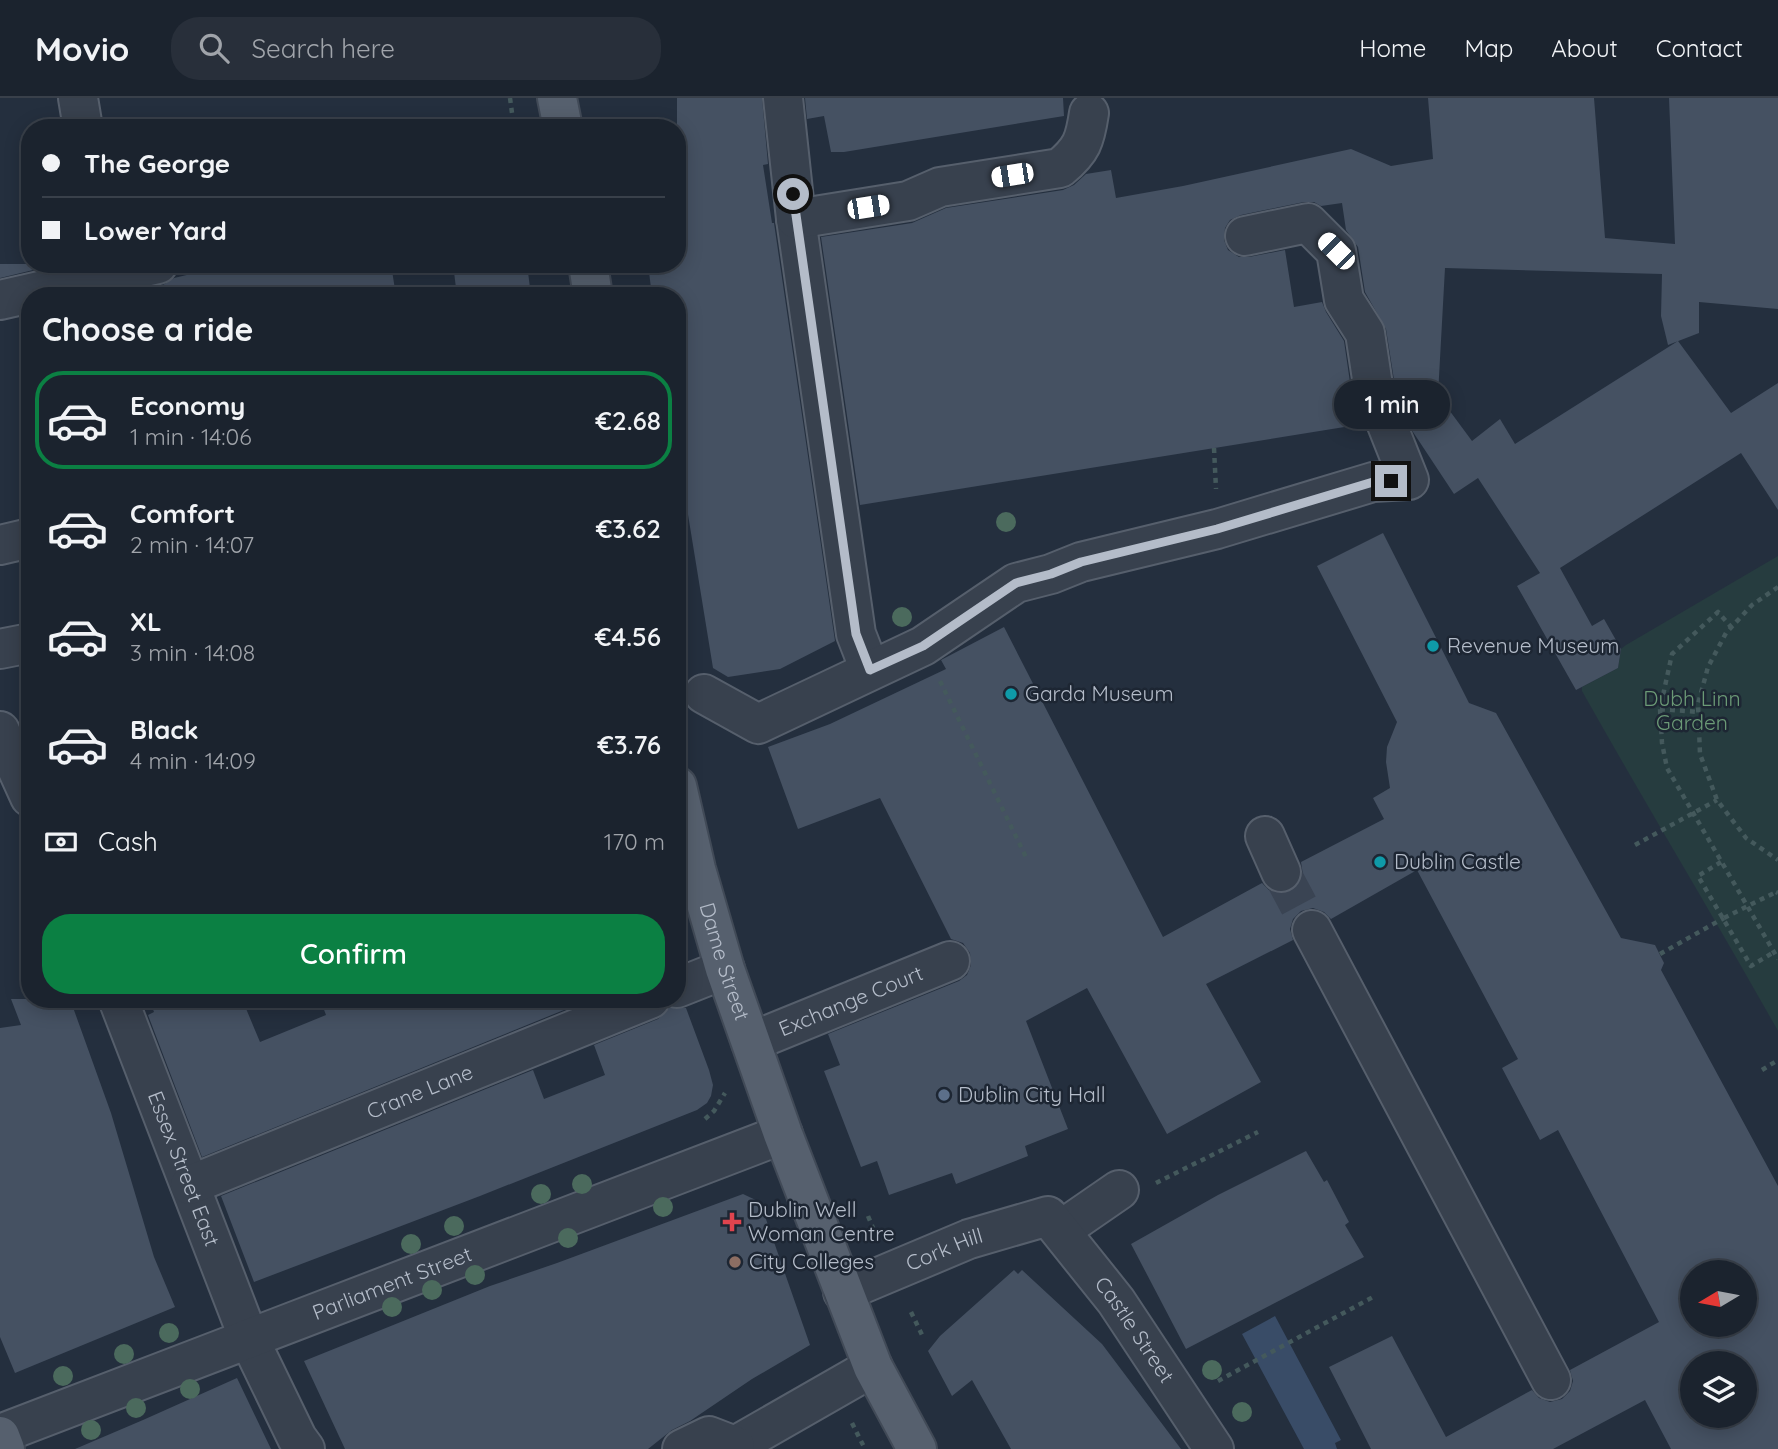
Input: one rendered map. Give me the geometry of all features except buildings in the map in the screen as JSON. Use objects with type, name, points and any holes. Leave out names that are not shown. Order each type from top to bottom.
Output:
[{"type":"main road","points":[[557,98],[561,119]]},
{"type":"main road","name":"Dame Street","points":[[686,825],[725,969],[783,1134]]},
{"type":"main road","points":[[783,1134],[873,1367],[917,1449]]},
{"type":"main road","points":[[0,1435],[5,1449]]},
{"type":"street","points":[[78,98],[82,119]]},
{"type":"street","points":[[783,98],[796,219],[856,634],[870,670]]},
{"type":"street","points":[[796,219],[908,201],[940,187],[1060,168],[1075,156],[1086,138],[1090,113]]},
{"type":"street","points":[[704,694],[758,724],[923,646],[1016,583],[1051,574],[1081,562],[1217,529],[1373,482],[1409,480],[1374,391],[1365,333],[1345,300],[1336,251],[1308,223],[1245,236]]},
{"type":"street","points":[[57,287],[118,273]]},
{"type":"street","points":[[0,300],[21,295]]},
{"type":"street","points":[[0,545],[21,540]]},
{"type":"street","points":[[0,649],[21,645]]},
{"type":"street","points":[[0,731],[21,777]]},
{"type":"street","points":[[1265,836],[1281,872]]},
{"type":"street","points":[[1312,930],[1551,1380]]},
{"type":"street","name":"Exchange Court","points":[[751,1042],[950,961]]},
{"type":"street","points":[[686,984],[725,969]]},
{"type":"street","name":"Essex Street East","points":[[121,1008],[249,1339],[297,1438],[305,1449]]},
{"type":"street","name":"Crane Lane","points":[[190,1185],[628,1008]]},
{"type":"street","name":"Parliament Street","points":[[0,1435],[783,1134]]},
{"type":"street","name":"Cork Hill","points":[[843,1292],[969,1239],[1055,1223],[1119,1190]]},
{"type":"street","name":"Castle Street","points":[[1055,1223],[1116,1301],[1214,1449]]},
{"type":"street","points":[[682,1449],[709,1436],[736,1448],[873,1367]]},
{"type":"path","points":[[510,98],[513,119]]},
{"type":"path","points":[[1778,587],[1752,605],[1726,634],[1708,667],[1698,704],[1700,754],[1717,800],[1746,838],[1778,860]]},
{"type":"path","points":[[1732,628],[1718,612],[1672,654],[1660,709],[1662,743],[1667,768],[1778,959]]},
{"type":"path","points":[[923,646],[1027,859]]},
{"type":"path","points":[[1660,709],[1699,712]]},
{"type":"path","points":[[1634,845],[1717,800]]},
{"type":"path","points":[[1721,862],[1698,876],[1751,966],[1774,952]]},
{"type":"path","points":[[1660,954],[1724,918],[1777,893]]},
{"type":"path","points":[[1762,1070],[1778,1060]]},
{"type":"path","points":[[698,1126],[714,1111],[726,1093],[721,1080]]},
{"type":"path","points":[[1119,1190],[1138,1192],[1258,1132]]},
{"type":"path","points":[[868,1216],[873,1228]]},
{"type":"path","points":[[1208,1387],[1373,1297]]},
{"type":"path","points":[[911,1312],[923,1337]]},
{"type":"green space","name":"Dubh Linn Garden","points":[[1778,556],[1778,1031],[1606,734],[1582,687],[1618,668],[1621,649],[1626,645]]},
{"type":"water","points":[[1275,1316],[1341,1440],[1335,1443],[1337,1449],[1304,1449],[1242,1334]]},
{"type":"tunnel","points":[[1281,872],[1312,930]]},
{"type":"place","name":"Revenue Museum","points":[[1433,646]]},
{"type":"place","name":"Garda Museum","points":[[1011,694]]},
{"type":"place","name":"Dublin Castle","points":[[1380,862]]},
{"type":"place","name":"Dublin City Hall","points":[[944,1095]]},
{"type":"place","name":"Dublin Well Woman Centre","points":[[732,1222]]},
{"type":"place","name":"City Colleges","points":[[735,1262]]},
{"type":"route","points":[[793,194],[856,634],[870,670],[923,646],[1016,583],[1051,574],[1081,562],[1217,529],[1373,482],[1391,481]]}]
